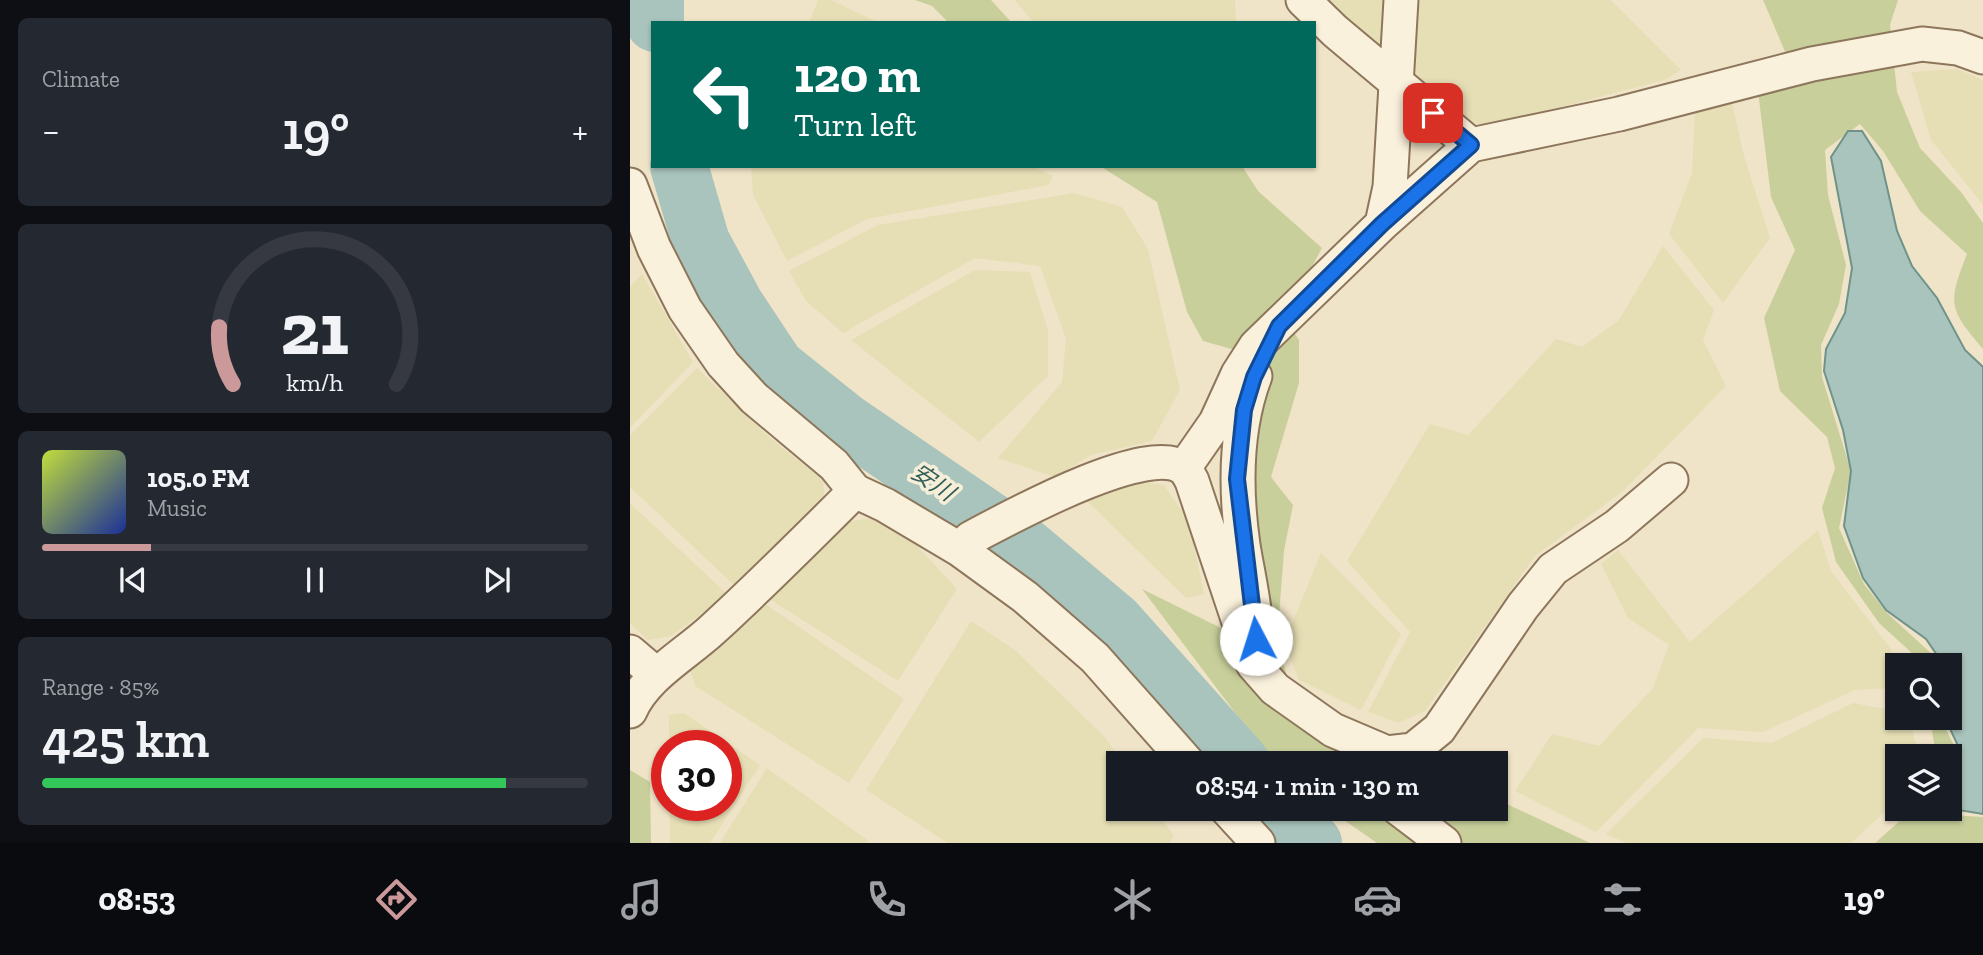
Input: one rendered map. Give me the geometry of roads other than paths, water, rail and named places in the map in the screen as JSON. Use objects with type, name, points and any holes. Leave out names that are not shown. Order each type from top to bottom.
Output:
[{"type":"street","points":[[1303,0],[1335,31],[1471,145]]},
{"type":"street","points":[[1382,224],[1390,187],[1401,0]]},
{"type":"street","points":[[1184,468],[1216,422],[1238,373],[1256,346],[1382,224],[1471,145],[1619,114],[1812,64],[1922,44],[1958,48],[1983,57]]},
{"type":"street","points":[[630,186],[654,248],[685,310],[723,364],[754,398],[834,465],[855,491],[965,544],[1095,658],[1177,751]]},
{"type":"street","points":[[1249,654],[1256,639],[1255,615],[1243,543],[1237,479],[1244,410],[1254,377],[1279,326]]},
{"type":"street","points":[[965,544],[1080,482],[1133,468],[1170,462],[1184,468],[1192,481],[1253,664],[1275,689],[1333,730],[1387,753],[1413,750],[1439,729],[1523,606],[1553,569],[1618,526],[1671,480]]},
{"type":"street","points":[[630,711],[637,695],[657,675],[685,655],[762,585],[855,491]]},
{"type":"street","points":[[630,652],[657,675]]},
{"type":"street","points":[[1333,730],[1342,751]]},
{"type":"street","points":[[1238,821],[1258,843]]},
{"type":"street","points":[[1415,821],[1444,843]]},
{"type":"water","points":[[1848,131],[1862,131],[1881,161],[1897,231],[1912,266],[1937,298],[1965,350],[1983,367],[1983,814],[1962,811],[1962,744],[1957,744],[1951,730],[1962,730],[1962,653],[1936,653],[1926,639],[1886,610],[1863,578],[1844,526],[1851,471],[1843,430],[1824,371],[1826,349],[1845,313],[1852,268],[1831,157]]},
{"type":"waterway","name":"安川","points":[[655,0],[655,21]]},
{"type":"waterway","name":"安川","points":[[680,168],[701,242],[735,305],[776,367],[845,422],[1015,538],[1115,622],[1230,751]]},
{"type":"waterway","name":"安川","points":[[1293,821],[1313,843]]}]
